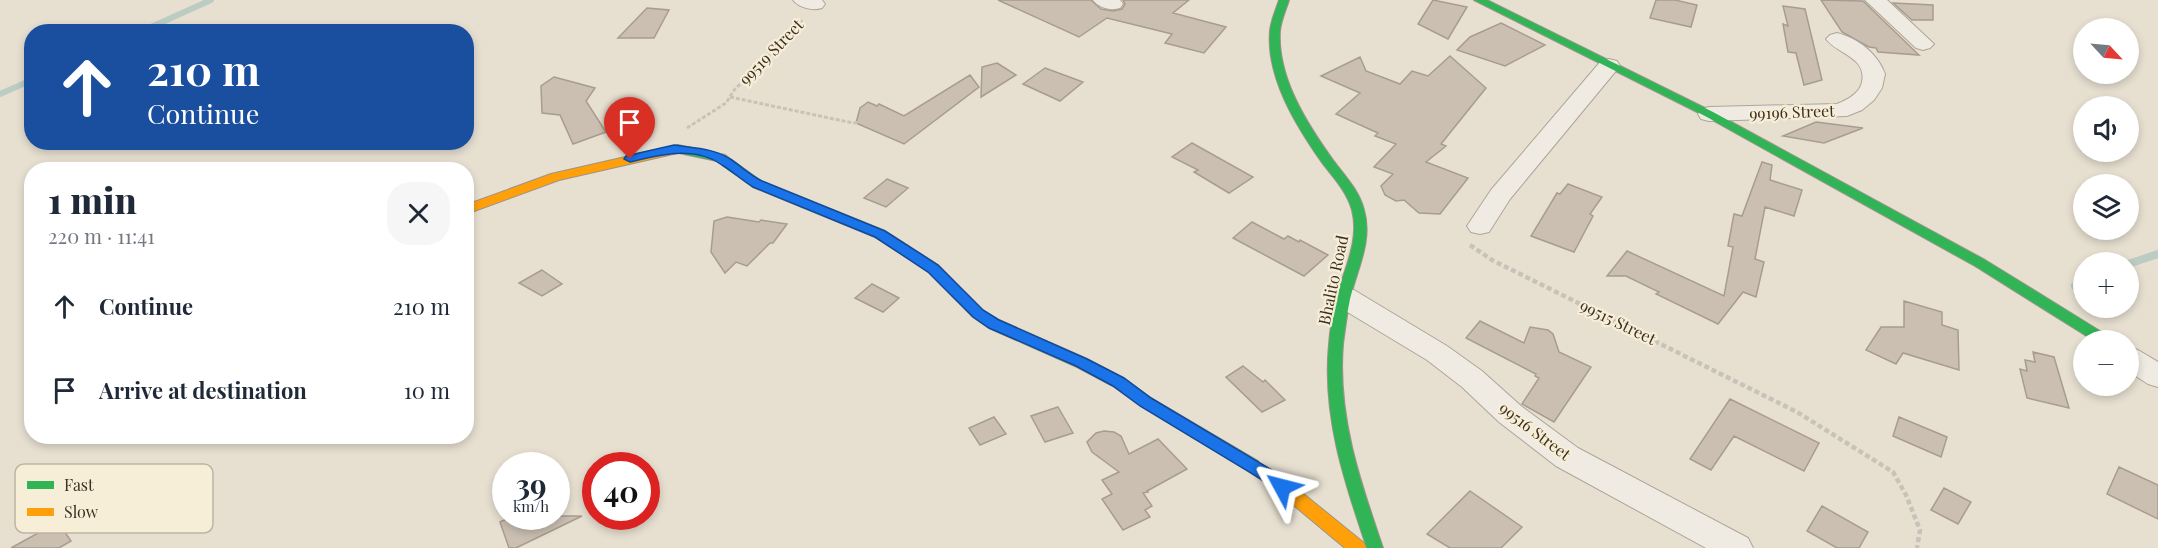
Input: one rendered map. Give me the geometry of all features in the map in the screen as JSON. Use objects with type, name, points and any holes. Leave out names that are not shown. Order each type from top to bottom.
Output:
[{"type":"street","name":"Bhalito Road","points":[[1284,0],[1275,33],[1278,60],[1285,82],[1308,132],[1351,195],[1358,211],[1360,232],[1358,251],[1344,297],[1334,359],[1334,393],[1351,477],[1375,548]]},
{"type":"street","points":[[1479,0],[1709,114],[1980,263],[2087,330]]},
{"type":"street","points":[[1875,0],[1923,44]]},
{"type":"street","name":"99196 Street","points":[[1709,114],[1839,111],[1855,106],[1867,93],[1873,74],[1863,56],[1837,39]]},
{"type":"street","points":[[1480,226],[1500,195],[1609,66]]},
{"type":"street","points":[[474,207],[555,177],[674,148],[721,158],[758,184],[880,234],[933,268],[978,314],[994,324],[1082,363],[1118,382],[1146,402],[1267,474],[1327,526],[1358,548]]},
{"type":"street","name":"99516 Street","points":[[1344,297],[1437,353],[1472,379],[1510,414],[1567,457],[1736,548]]},
{"type":"street","points":[[2139,364],[2158,376]]},
{"type":"path","name":"99519 Street","points":[[674,148],[675,142],[684,130],[726,103],[735,89],[791,34],[809,2]]},
{"type":"path","points":[[730,97],[853,123],[860,122]]},
{"type":"path","name":"99515 Street","points":[[1480,226],[1469,247],[1478,253],[1797,412],[1893,472],[1906,495],[1920,530],[1917,548]]},
{"type":"building","points":[[998,0],[1091,0],[1101,9],[1113,11],[1122,9],[1125,4],[1123,0],[1189,0],[1173,13],[1226,27],[1204,53],[1165,43],[1172,34],[1107,18],[1079,37]]},
{"type":"building","points":[[1433,0],[1467,7],[1448,39],[1418,24]]},
{"type":"building","points":[[1656,0],[1675,0],[1697,5],[1691,27],[1650,18]]},
{"type":"building","points":[[1821,0],[1863,1],[1919,55],[1878,52],[1876,48],[1869,47],[1842,32]]},
{"type":"building","points":[[1893,3],[1933,5],[1933,20],[1912,20]]},
{"type":"building","points":[[1783,6],[1805,9],[1822,80],[1804,85],[1796,53],[1788,52],[1783,24],[1788,26]]},
{"type":"building","points":[[647,8],[669,10],[654,38],[618,38]]},
{"type":"building","points":[[1501,23],[1545,45],[1505,66],[1457,50],[1470,37]]},
{"type":"building","points":[[1450,56],[1486,88],[1441,144],[1446,146],[1426,162],[1468,178],[1440,214],[1419,213],[1404,200],[1396,201],[1385,195],[1381,186],[1393,174],[1374,167],[1396,144],[1375,136],[1378,133],[1336,114],[1360,93],[1321,76],[1360,57],[1366,71],[1400,84],[1412,71],[1428,76]]},
{"type":"building","points":[[997,63],[1016,75],[981,97],[982,67]]},
{"type":"building","points":[[1045,68],[1083,82],[1060,101],[1023,84]]},
{"type":"building","points":[[970,75],[979,87],[904,144],[856,123],[860,108],[868,102],[877,106],[879,104],[904,116]]},
{"type":"building","points":[[554,77],[595,88],[586,101],[606,132],[573,144],[560,115],[542,113],[541,86]]},
{"type":"building","points":[[1816,122],[1863,128],[1824,143],[1783,136]]},
{"type":"building","points":[[1192,143],[1253,177],[1229,193],[1194,172],[1198,170],[1172,157]]},
{"type":"building","points":[[1762,162],[1772,165],[1770,180],[1802,190],[1794,216],[1765,207],[1755,259],[1764,262],[1756,297],[1743,292],[1718,324],[1656,294],[1659,292],[1626,276],[1607,276],[1627,251],[1724,296],[1733,247],[1728,246],[1734,214],[1742,216]]},
{"type":"building","points":[[887,179],[908,188],[886,207],[864,198]]},
{"type":"building","points":[[1568,184],[1602,197],[1590,214],[1593,216],[1574,252],[1531,236],[1557,193],[1560,194]]},
{"type":"building","points":[[727,217],[787,224],[773,243],[770,243],[747,266],[736,262],[725,273],[711,252],[714,221]]},
{"type":"building","points":[[1252,222],[1284,239],[1288,236],[1299,242],[1300,240],[1328,255],[1304,276],[1233,238]]},
{"type":"building","points":[[542,270],[562,284],[542,296],[519,283]]},
{"type":"building","points":[[872,284],[899,298],[883,312],[855,298]]},
{"type":"building","points":[[1904,301],[1942,312],[1942,325],[1958,330],[1959,370],[1903,353],[1896,364],[1866,350],[1881,327],[1904,327]]},
{"type":"building","points":[[1480,321],[1524,343],[1530,327],[1548,330],[1553,334],[1559,352],[1591,367],[1554,422],[1522,404],[1539,378],[1535,376],[1536,374],[1466,338]]},
{"type":"building","points":[[2033,352],[2054,357],[2069,408],[2027,398],[2020,369],[2027,371],[2025,360],[2035,362]]},
{"type":"building","points":[[1243,366],[1263,382],[1265,380],[1285,400],[1262,412],[1226,377]]},
{"type":"building","points":[[1730,399],[1819,443],[1804,471],[1734,436],[1711,470],[1690,459]]},
{"type":"building","points":[[1058,407],[1073,433],[1045,442],[1031,416]]},
{"type":"building","points":[[994,417],[1006,434],[980,445],[969,428]]},
{"type":"building","points":[[1899,417],[1947,437],[1941,457],[1893,436]]},
{"type":"building","points":[[1114,432],[1121,436],[1129,454],[1158,439],[1187,469],[1143,493],[1152,506],[1145,510],[1150,517],[1123,530],[1102,499],[1112,494],[1102,480],[1119,472],[1092,452],[1087,442],[1096,433]]},
{"type":"building","points":[[2119,467],[2158,485],[2158,519],[2107,494]]},
{"type":"building","points":[[1944,488],[1971,502],[1958,524],[1931,510]]},
{"type":"building","points":[[1470,491],[1522,527],[1501,548],[1450,548],[1427,534]]},
{"type":"building","points":[[1822,506],[1868,532],[1859,548],[1837,548],[1807,531]]},
{"type":"building","points":[[570,516],[582,516],[570,522]]},
{"type":"building","points":[[503,530],[553,530],[516,548],[509,548]]},
{"type":"building","points":[[38,533],[66,533],[71,541],[59,548],[11,548]]},
{"type":"waterway","points":[[158,24],[211,0]]},
{"type":"waterway","points":[[0,94],[24,84]]},
{"type":"waterway","points":[[2139,260],[2158,254]]},
{"type":"traffic: fast","points":[[1284,0],[1275,31],[1278,64],[1299,115],[1353,196],[1360,222],[1359,244],[1339,321],[1334,383],[1345,455],[1375,548]]},
{"type":"traffic: fast","points":[[1479,0],[1709,114],[1980,263],[2087,330]]},
{"type":"traffic: fast","points":[[678,149],[721,158],[757,184],[880,234],[933,268],[978,314],[994,324],[1082,363],[1118,382],[1146,402],[1252,465]]},
{"type":"traffic: slow","points":[[474,207],[555,177],[678,149]]},
{"type":"traffic: slow","points":[[1252,465],[1358,548]]},
{"type":"route","points":[[630,159],[674,148],[708,154],[721,158],[741,175],[758,184],[880,234],[933,268],[978,314],[994,324],[1082,363],[1118,382],[1146,402],[1267,474],[1282,487]]}]
